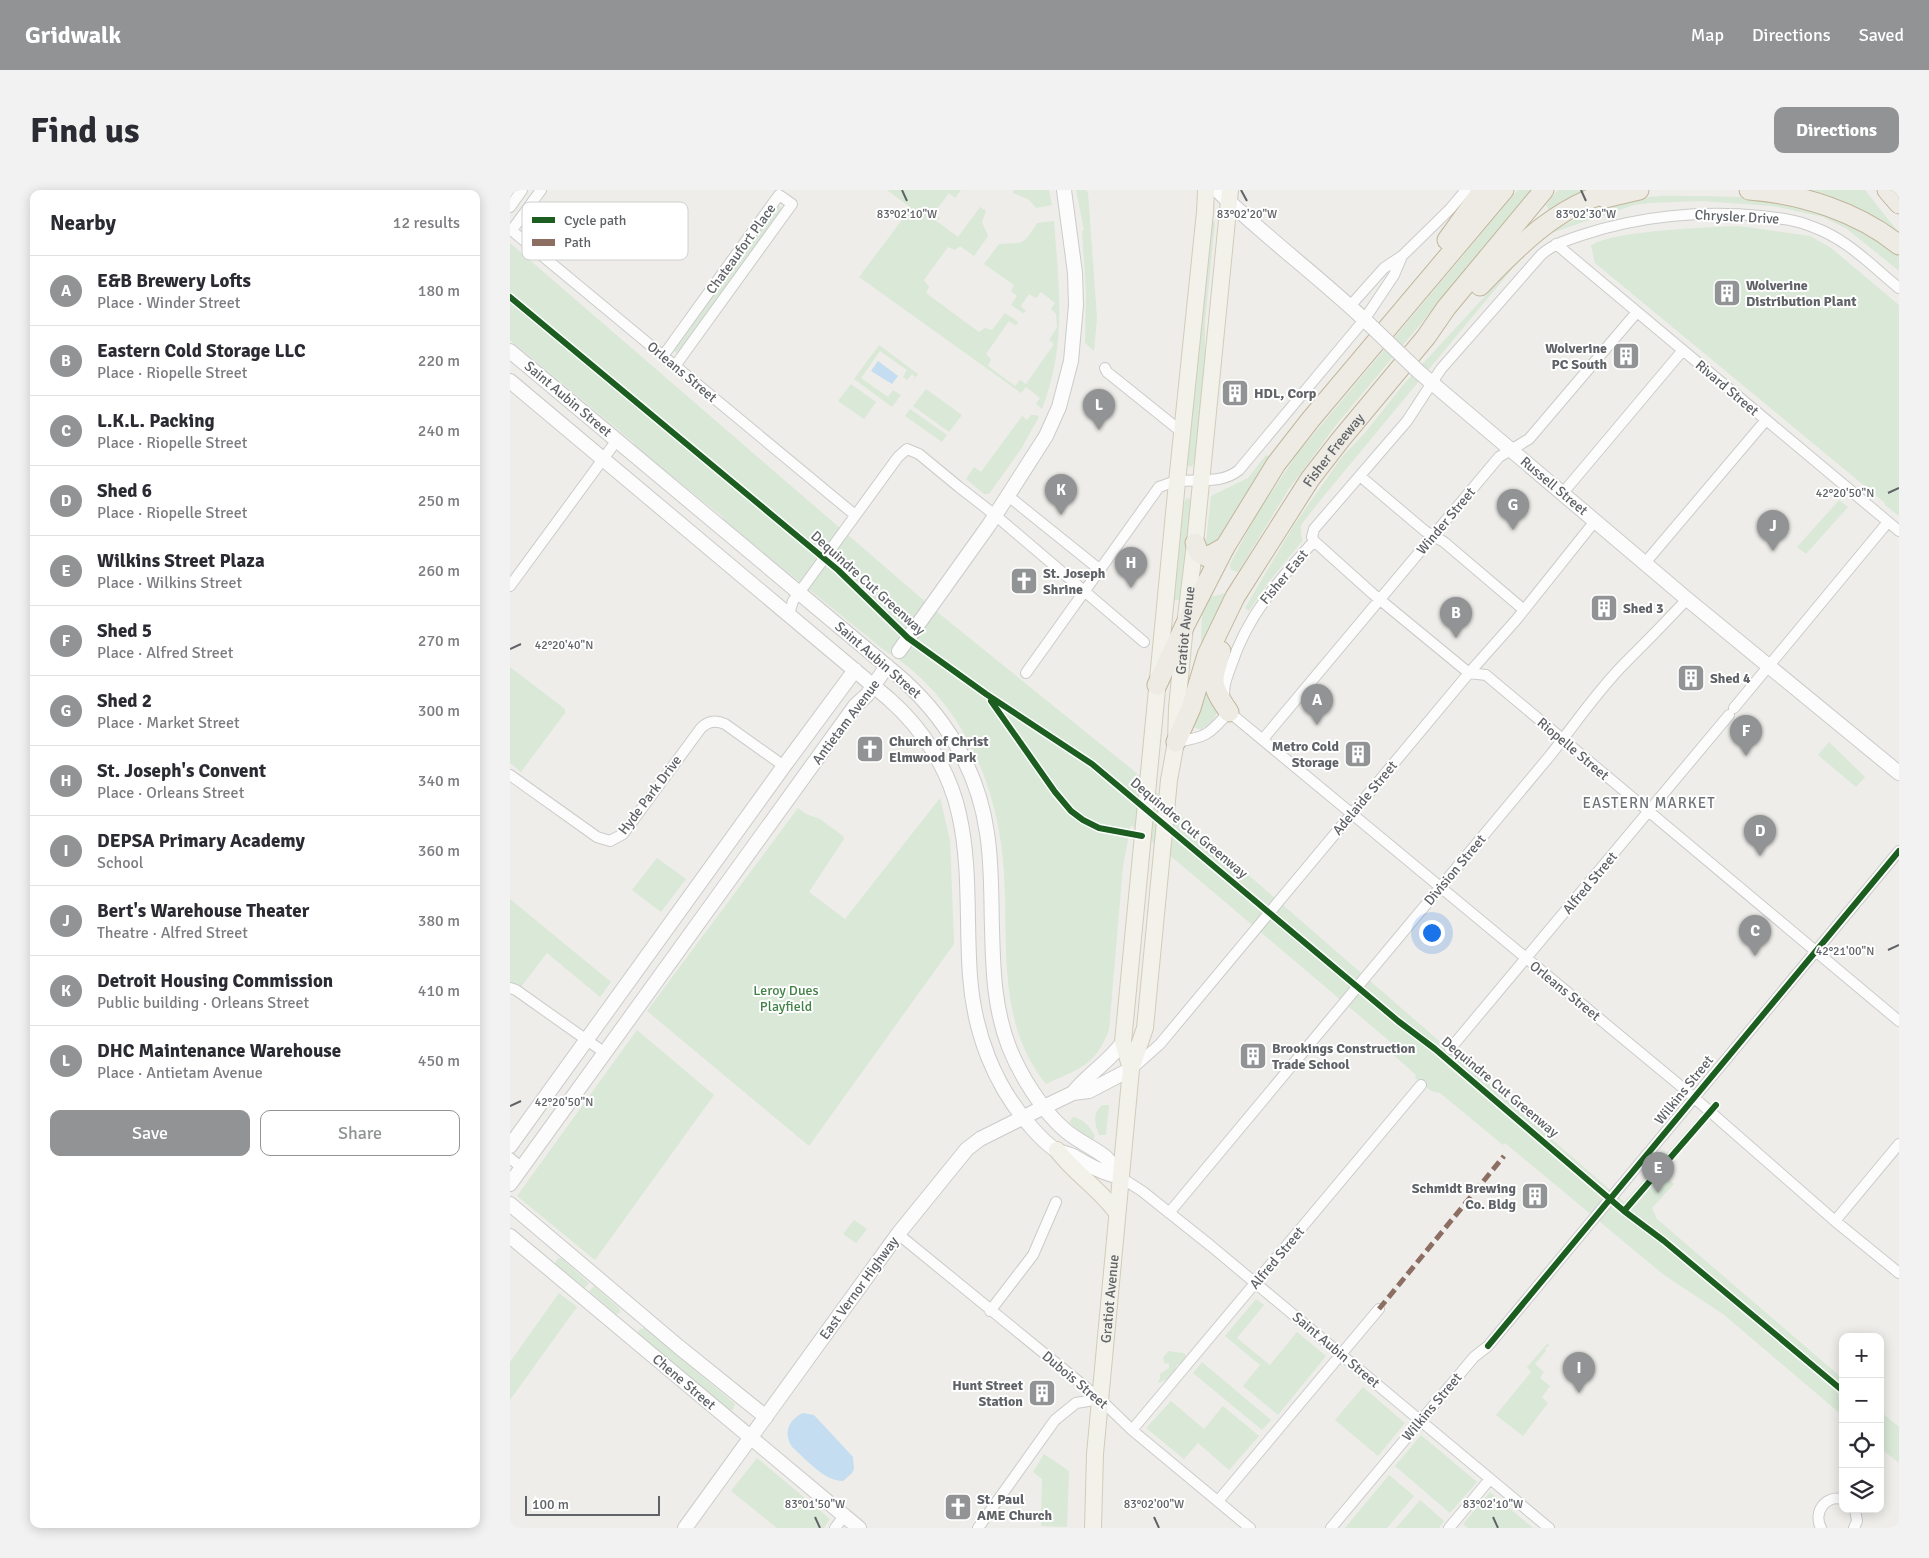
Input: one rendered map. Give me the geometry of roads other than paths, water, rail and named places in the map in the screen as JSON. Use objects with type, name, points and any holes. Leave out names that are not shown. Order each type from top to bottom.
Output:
[{"type":"highway","points":[[1420,289],[1447,240],[1483,190]]},
{"type":"highway","points":[[1157,685],[1225,546],[1257,494],[1294,441],[1504,190]]},
{"type":"highway","name":"Fisher Freeway","points":[[1176,742],[1191,708],[1202,668],[1216,637],[1235,597],[1274,534],[1321,464],[1426,337],[1446,308],[1544,190]]},
{"type":"highway","points":[[1426,337],[1454,314],[1528,237],[1571,206],[1616,190]]},
{"type":"highway","points":[[1557,216],[1598,200],[1639,190]]},
{"type":"highway","points":[[1749,190],[1780,194],[1820,204],[1882,232],[1899,246]]},
{"type":"highway","points":[[1887,190],[1899,204]]},
{"type":"highway","points":[[1229,712],[1215,690],[1213,683],[1214,672],[1232,622],[1254,577],[1270,550],[1274,534]]},
{"type":"highway","points":[[1195,543],[1198,551],[1204,556],[1212,555],[1225,546]]},
{"type":"main road","name":"Gratiot Avenue","points":[[1131,1069],[1123,1042],[1206,190]]},
{"type":"main road","name":"Gratiot Avenue","points":[[1092,1528],[1095,1454],[1120,1177],[1131,1069],[1145,1028],[1168,780],[1176,742],[1177,708],[1201,480],[1225,194]]},
{"type":"main road","points":[[1057,1150],[1068,1165],[1099,1192],[1117,1213]]},
{"type":"street","points":[[510,207],[522,190]]},
{"type":"street","points":[[532,202],[541,190]]},
{"type":"street","name":"Antietam Avenue","points":[[510,1184],[516,1163],[605,1053],[856,706],[874,686],[1033,459],[1053,422],[1064,392],[1071,361],[1075,325],[1075,272],[1064,190]]},
{"type":"street","points":[[1351,306],[1384,268],[1402,256],[1450,209],[1466,190]]},
{"type":"street","name":"Russell Street","points":[[1225,194],[1351,306],[1419,372],[1768,667],[1899,773]]},
{"type":"street","name":"Chateaufort Place","points":[[664,356],[780,195],[792,204],[675,366]]},
{"type":"street","points":[[511,230],[522,215]]},
{"type":"street","name":"Chrysler Drive","points":[[1556,244],[1614,226],[1681,215],[1745,215],[1786,219],[1815,227],[1839,239],[1899,288]]},
{"type":"street","name":"Orleans Street","points":[[511,230],[522,239]]},
{"type":"street","name":"Rivard Street","points":[[1556,244],[1899,531]]},
{"type":"street","name":"Fisher East","points":[[1229,712],[1224,697],[1225,684],[1244,634],[1265,597],[1314,542],[1312,537],[1314,529],[1407,421],[1441,369],[1541,255],[1556,244]]},
{"type":"street","points":[[1026,673],[1098,569],[1159,487],[1177,482],[1227,478],[1240,470],[1367,322],[1394,275],[1402,256]]},
{"type":"street","name":"Orleans Street","points":[[547,260],[855,515]]},
{"type":"street","name":"Winder Street","points":[[1263,740],[1499,457],[1529,439],[1637,312]]},
{"type":"street","points":[[1562,494],[1683,350]]},
{"type":"street","name":"Saint Aubin Street","points":[[510,351],[907,683],[932,709],[952,736],[975,785],[987,833],[994,984],[1003,1029],[1018,1066],[1044,1107],[1066,1131],[1106,1157],[1120,1177]]},
{"type":"street","points":[[1105,368],[1107,372],[1183,433]]},
{"type":"street","name":"Saint Aubin Street","points":[[510,381],[874,686],[914,724],[931,749],[951,789],[959,812],[967,875],[972,1000],[980,1036],[995,1074],[1023,1118],[1057,1150],[1073,1156],[1102,1172],[1120,1177],[1142,1191],[1256,1283],[1549,1528]]},
{"type":"street","points":[[1645,563],[1766,420]]},
{"type":"street","points":[[510,586],[617,440]]},
{"type":"street","points":[[789,614],[793,601],[835,542],[898,457],[908,449],[919,454],[995,515],[1144,642]]},
{"type":"street","points":[[1360,476],[1416,524],[1444,542],[1524,610]]},
{"type":"street","points":[[1007,495],[1098,569]]},
{"type":"street","name":"Adelaide Street","points":[[1131,1069],[1154,1050],[1469,673],[1524,610],[1595,521]]},
{"type":"street","name":"Alfred Street","points":[[1450,1049],[1649,812],[1888,522]]},
{"type":"street","name":"Riopelle Street","points":[[1314,542],[1380,600],[1469,673],[1486,676],[1899,1021]]},
{"type":"street","name":"Division Street","points":[[1170,1213],[1625,663],[1661,628],[1687,599]]},
{"type":"street","points":[[836,654],[846,647],[850,635]]},
{"type":"street","name":"Antietam Avenue","points":[[510,1146],[726,845],[855,670]]},
{"type":"street","points":[[889,699],[897,687],[907,683]]},
{"type":"street","points":[[839,693],[847,692],[852,695],[856,706]]},
{"type":"street","points":[[1176,742],[1205,736],[1229,712]]},
{"type":"street","name":"Orleans Street","points":[[1229,712],[1694,1098],[1899,1273]]},
{"type":"street","name":"Hyde Park Drive","points":[[510,775],[597,837],[610,841],[623,834],[701,728],[708,722],[717,721],[725,724],[784,766]]},
{"type":"street","points":[[931,749],[952,736]]},
{"type":"street","points":[[784,766],[803,779]]},
{"type":"street","points":[[726,845],[746,858]]},
{"type":"street","name":"Wilkins Street","points":[[1331,1528],[1474,1357],[1488,1346],[1594,1220],[1899,851]]},
{"type":"street","points":[[510,988],[516,990],[605,1053]]},
{"type":"street","points":[[980,1036],[1003,1029]]},
{"type":"street","name":"East Vernor Highway","points":[[1073,1093],[1083,1080],[1113,1055],[1123,1042]]},
{"type":"street","name":"East Vernor Highway","points":[[685,1528],[898,1234],[974,1143],[1073,1093],[1089,1091],[1131,1069]]},
{"type":"street","name":"Alfred Street","points":[[1132,1430],[1421,1085]]},
{"type":"street","points":[[1835,1220],[1899,1144]]},
{"type":"street","points":[[990,1311],[1033,1255],[1056,1202]]},
{"type":"street","name":"Chene Street","points":[[510,1204],[647,1320],[766,1417]]},
{"type":"street","name":"Dubois Street","points":[[898,1234],[1100,1399],[1132,1430],[1250,1528]]},
{"type":"street","name":"Chene Street","points":[[510,1236],[859,1528]]},
{"type":"street","points":[[549,1268],[553,1256],[567,1251]]},
{"type":"street","points":[[614,1323],[626,1318],[629,1313],[628,1304]]},
{"type":"street","points":[[1218,1501],[1379,1309]]},
{"type":"street","points":[[631,1337],[636,1324],[647,1320]]},
{"type":"street","points":[[724,1416],[734,1415],[739,1412],[742,1406],[740,1397]]},
{"type":"street","points":[[978,1528],[1055,1420],[1076,1403],[1100,1399]]},
{"type":"street","points":[[1448,1528],[1490,1479]]},
{"type":"street","points":[[1821,1528],[1818,1517],[1823,1504],[1833,1498],[1839,1499]]},
{"type":"street","points":[[1854,1528],[1857,1521],[1856,1513]]},
{"type":"street","points":[[835,1528],[844,1516]]},
{"type":"water","points":[[878,361],[898,376],[892,384],[871,371]]},
{"type":"water","points":[[803,1413],[814,1415],[853,1457],[854,1469],[843,1481],[836,1480],[822,1473],[809,1463],[789,1442],[788,1427],[794,1419]]},
{"type":"place","name":"Wolverine Distribution Plant","points":[[1727,293]]},
{"type":"place","name":"Wolverine PC South","points":[[1626,356]]},
{"type":"place","name":"HDL, Corp","points":[[1235,393]]},
{"type":"place","name":"DHC Maintenance Warehouse","points":[[1099,430]]},
{"type":"place","name":"Detroit Housing Commission","points":[[1061,515]]},
{"type":"place","name":"Shed 2","points":[[1513,530]]},
{"type":"place","name":"Bert's Warehouse Theater","points":[[1773,551]]},
{"type":"place","name":"St. Joseph Shrine","points":[[1024,581]]},
{"type":"place","name":"St. Joseph's Convent","points":[[1131,588]]},
{"type":"place","name":"Shed 3","points":[[1604,608]]},
{"type":"place","name":"Eastern Cold Storage LLC","points":[[1456,638]]},
{"type":"place","name":"Shed 4","points":[[1691,678]]},
{"type":"place","name":"E&B Brewery Lofts","points":[[1317,725]]},
{"type":"place","name":"Church of Christ Elmwood Park","points":[[870,749]]},
{"type":"place","name":"Metro Cold Storage","points":[[1358,754]]},
{"type":"place","name":"Shed 5","points":[[1746,756]]},
{"type":"place","name":"Shed 6","points":[[1760,856]]},
{"type":"place","name":"L.K.L. Packing","points":[[1755,956]]},
{"type":"place","name":"Brookings Construction Trade School","points":[[1253,1056]]},
{"type":"place","name":"Wilkins Street Plaza","points":[[1658,1193]]},
{"type":"place","name":"Schmidt Brewing Co. Bldg","points":[[1535,1196]]},
{"type":"place","name":"Hunt Street Station","points":[[1042,1393]]},
{"type":"place","name":"DEPSA Primary Academy","points":[[1579,1393]]},
{"type":"place","name":"St. Paul AME Church","points":[[958,1507]]},
{"type":"district","name":"EASTERN MARKET","points":[[1649,803]]},
{"type":"park label","name":"Leroy Dues Playfield","points":[[786,998]]}]
